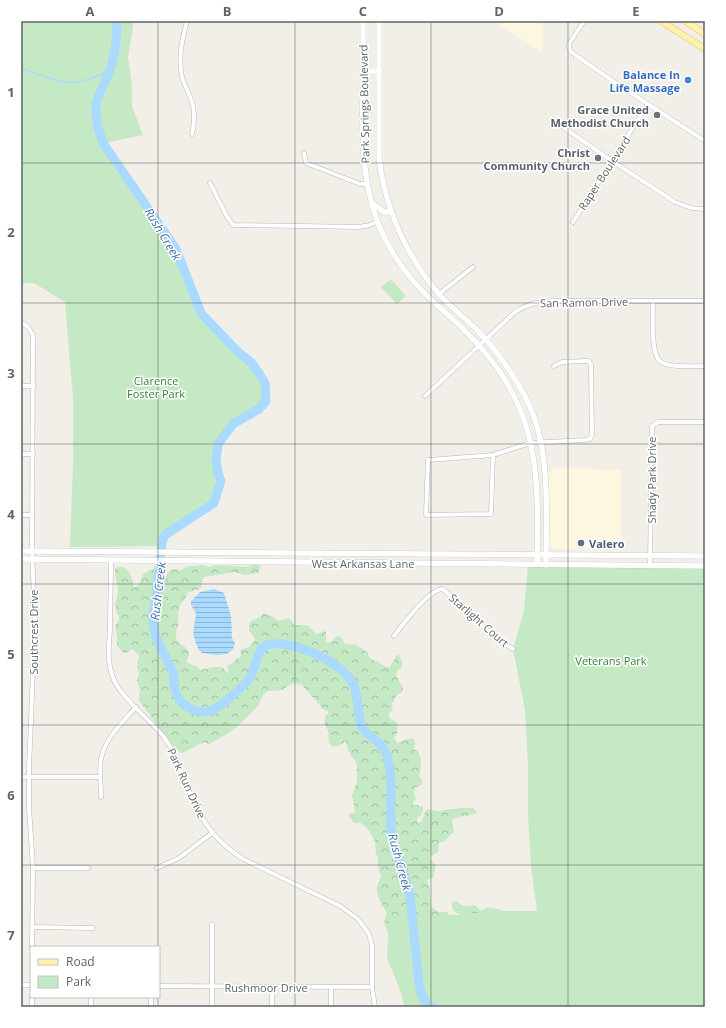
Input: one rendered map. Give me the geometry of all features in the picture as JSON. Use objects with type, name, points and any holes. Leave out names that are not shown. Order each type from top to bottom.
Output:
[{"type":"main road","name":"Park Springs Boulevard","points":[[363,21],[362,142],[367,184],[371,202],[390,248],[417,286],[458,324],[498,368],[522,412],[530,443],[535,472],[537,504],[537,564]]},
{"type":"main road","name":"Park Springs Boulevard","points":[[379,21],[379,159],[391,212],[403,242],[411,257],[439,294],[486,339],[499,354],[529,405],[535,422],[544,468],[546,565]]},
{"type":"main road","points":[[661,21],[705,49]]},
{"type":"main road","points":[[685,21],[705,34]]},
{"type":"main road","points":[[363,71],[379,71]]},
{"type":"main road","points":[[371,202],[384,212],[391,212]]},
{"type":"main road","name":"West Arkansas Lane","points":[[21,551],[192,551],[705,556]]},
{"type":"main road","name":"West Arkansas Lane","points":[[21,559],[546,565],[650,564],[705,566]]},
{"type":"street","points":[[187,21],[182,41],[180,65],[183,78],[194,107],[192,134]]},
{"type":"street","points":[[584,21],[569,44],[571,52],[705,141]]},
{"type":"street","name":"Raper Boulevard","points":[[573,222],[648,104]]},
{"type":"street","points":[[563,126],[612,161],[675,202],[691,208],[705,209]]},
{"type":"street","points":[[304,153],[306,163],[360,184],[367,184]]},
{"type":"street","points":[[210,183],[226,215],[234,225],[359,228],[378,221]]},
{"type":"street","points":[[439,294],[473,267]]},
{"type":"street","points":[[653,301],[654,346],[659,360],[669,365],[705,366]]},
{"type":"street","name":"San Ramon Drive","points":[[425,396],[515,312],[522,307],[535,302],[705,301]]},
{"type":"street","name":"Southcrest Drive","points":[[21,322],[28,327],[33,335],[34,386],[32,551],[35,622],[29,777],[29,807],[33,868],[32,946]]},
{"type":"street","points":[[492,455],[492,514],[426,515],[428,460],[492,455],[530,443],[590,439],[593,432],[591,365],[586,361],[562,362],[554,366]]},
{"type":"street","points":[[21,386],[34,386]]},
{"type":"street","name":"Shady Park Drive","points":[[650,564],[652,426],[658,422],[705,422]]},
{"type":"street","points":[[21,454],[33,454]]},
{"type":"street","points":[[21,515],[32,515]]},
{"type":"street","name":"Park Run Drive","points":[[111,560],[110,667],[116,685],[136,708],[156,727],[169,745],[199,813],[212,833],[224,847],[243,860],[340,906],[358,919],[369,934],[372,946],[372,987],[375,1007]]},
{"type":"street","name":"Starlight Court","points":[[394,636],[414,611],[435,591],[441,589],[444,590],[500,641],[513,649]]},
{"type":"street","points":[[100,797],[101,760],[106,743],[117,728],[136,708]]},
{"type":"street","points":[[21,777],[100,778]]},
{"type":"street","points":[[157,868],[180,858],[212,833]]},
{"type":"street","points":[[33,868],[88,868]]},
{"type":"street","points":[[212,924],[212,1007]]},
{"type":"street","points":[[33,927],[93,928]]},
{"type":"street","name":"Rushmoor Drive","points":[[160,986],[372,987]]},
{"type":"street","points":[[272,987],[272,1007]]},
{"type":"street","points":[[331,987],[331,1007]]},
{"type":"shaded area","points":[[494,21],[543,21],[543,53]]},
{"type":"shaded area","points":[[554,468],[621,470],[621,549],[553,549],[549,545],[548,472]]},
{"type":"green space","name":"Clarence Foster Park","points":[[21,21],[134,21],[128,57],[132,85],[132,106],[143,135],[104,143],[176,249],[201,313],[240,354],[251,362],[265,383],[266,401],[259,409],[233,424],[218,444],[216,461],[221,481],[214,503],[165,535],[162,546],[70,547],[73,463],[73,398],[65,302],[34,283],[21,283]]},
{"type":"green space","points":[[391,279],[406,296],[397,304],[381,287]]},
{"type":"green space","points":[[256,564],[261,566],[258,573],[245,575],[234,572],[204,577],[201,588],[187,593],[179,608],[178,626],[176,632],[177,640],[189,653],[186,662],[198,667],[200,670],[213,667],[222,667],[229,674],[227,666],[235,661],[236,658],[240,658],[240,650],[250,646],[255,639],[249,630],[249,624],[251,621],[260,617],[264,613],[278,621],[289,618],[294,625],[307,625],[317,634],[325,631],[326,643],[330,642],[337,636],[341,637],[345,644],[356,645],[367,652],[370,658],[386,667],[390,667],[397,655],[399,655],[403,664],[397,671],[396,675],[403,688],[402,692],[396,696],[394,702],[391,703],[393,710],[389,713],[390,719],[398,724],[397,733],[394,737],[397,743],[412,738],[415,741],[414,749],[420,757],[421,769],[419,775],[423,782],[415,788],[414,793],[416,798],[412,805],[423,807],[422,813],[417,818],[417,822],[420,823],[422,821],[427,809],[438,811],[473,808],[477,812],[472,815],[453,819],[452,822],[454,832],[445,841],[439,843],[438,852],[430,857],[436,865],[433,877],[427,880],[430,889],[431,907],[439,912],[447,912],[450,916],[462,916],[453,910],[451,903],[456,902],[465,906],[475,905],[480,911],[488,907],[505,911],[507,914],[705,1007],[401,1007],[409,1002],[390,937],[384,923],[387,912],[381,904],[377,893],[377,887],[381,877],[378,866],[378,857],[376,855],[375,841],[367,828],[361,823],[353,822],[349,816],[349,813],[354,813],[355,811],[352,795],[357,782],[357,765],[355,760],[350,755],[345,741],[338,746],[332,746],[329,743],[328,730],[325,723],[325,716],[328,714],[328,711],[324,710],[302,685],[293,683],[282,690],[268,691],[263,695],[258,706],[229,733],[209,744],[204,742],[182,753],[172,745],[139,701],[140,690],[137,681],[139,673],[137,666],[139,656],[132,649],[126,653],[123,653],[117,646],[115,626],[119,620],[119,616],[115,604],[118,587],[115,569],[119,567],[125,568],[132,578],[133,586],[135,587],[139,585],[143,574],[152,569],[156,570],[161,578],[164,578],[170,570],[175,569],[179,571],[189,566],[202,565],[210,567],[215,565],[247,567]]},
{"type":"green space","name":"Veterans Park","points":[[528,565],[705,566],[705,1007],[404,1007],[402,995],[387,958],[389,919],[508,911],[537,911],[531,866],[528,817],[528,766],[525,710],[513,649],[524,611]]},
{"type":"water","points":[[214,589],[224,593],[231,616],[232,638],[235,643],[233,649],[227,654],[217,655],[202,653],[198,649],[193,634],[196,613],[191,605],[191,601],[200,592]]},
{"type":"waterway","name":"Rush Creek","points":[[117,21],[114,58],[98,97],[96,107],[97,121],[103,143],[176,249],[201,313],[240,354],[251,362],[265,383],[266,401],[259,409],[233,424],[218,444],[216,461],[221,481],[214,503],[165,535],[162,542],[153,612],[153,626],[155,633],[173,673],[179,699],[188,708],[195,711],[211,711],[220,706],[237,691],[249,679],[258,655],[263,647],[267,645],[277,644],[301,648],[327,660],[347,676],[353,684],[357,695],[359,718],[363,729],[381,745],[388,759],[391,782],[392,836],[410,895],[420,990],[426,1003],[432,1007]]},
{"type":"waterway","points":[[21,70],[26,70],[65,82],[88,80],[109,71]]},
{"type":"place","name":"Balance In Life Massage","points":[[688,80]]},
{"type":"place","name":"Grace United Methodist Church","points":[[657,115]]},
{"type":"place","name":"Christ Community Church","points":[[598,158]]},
{"type":"place","name":"Valero","points":[[581,543]]}]
